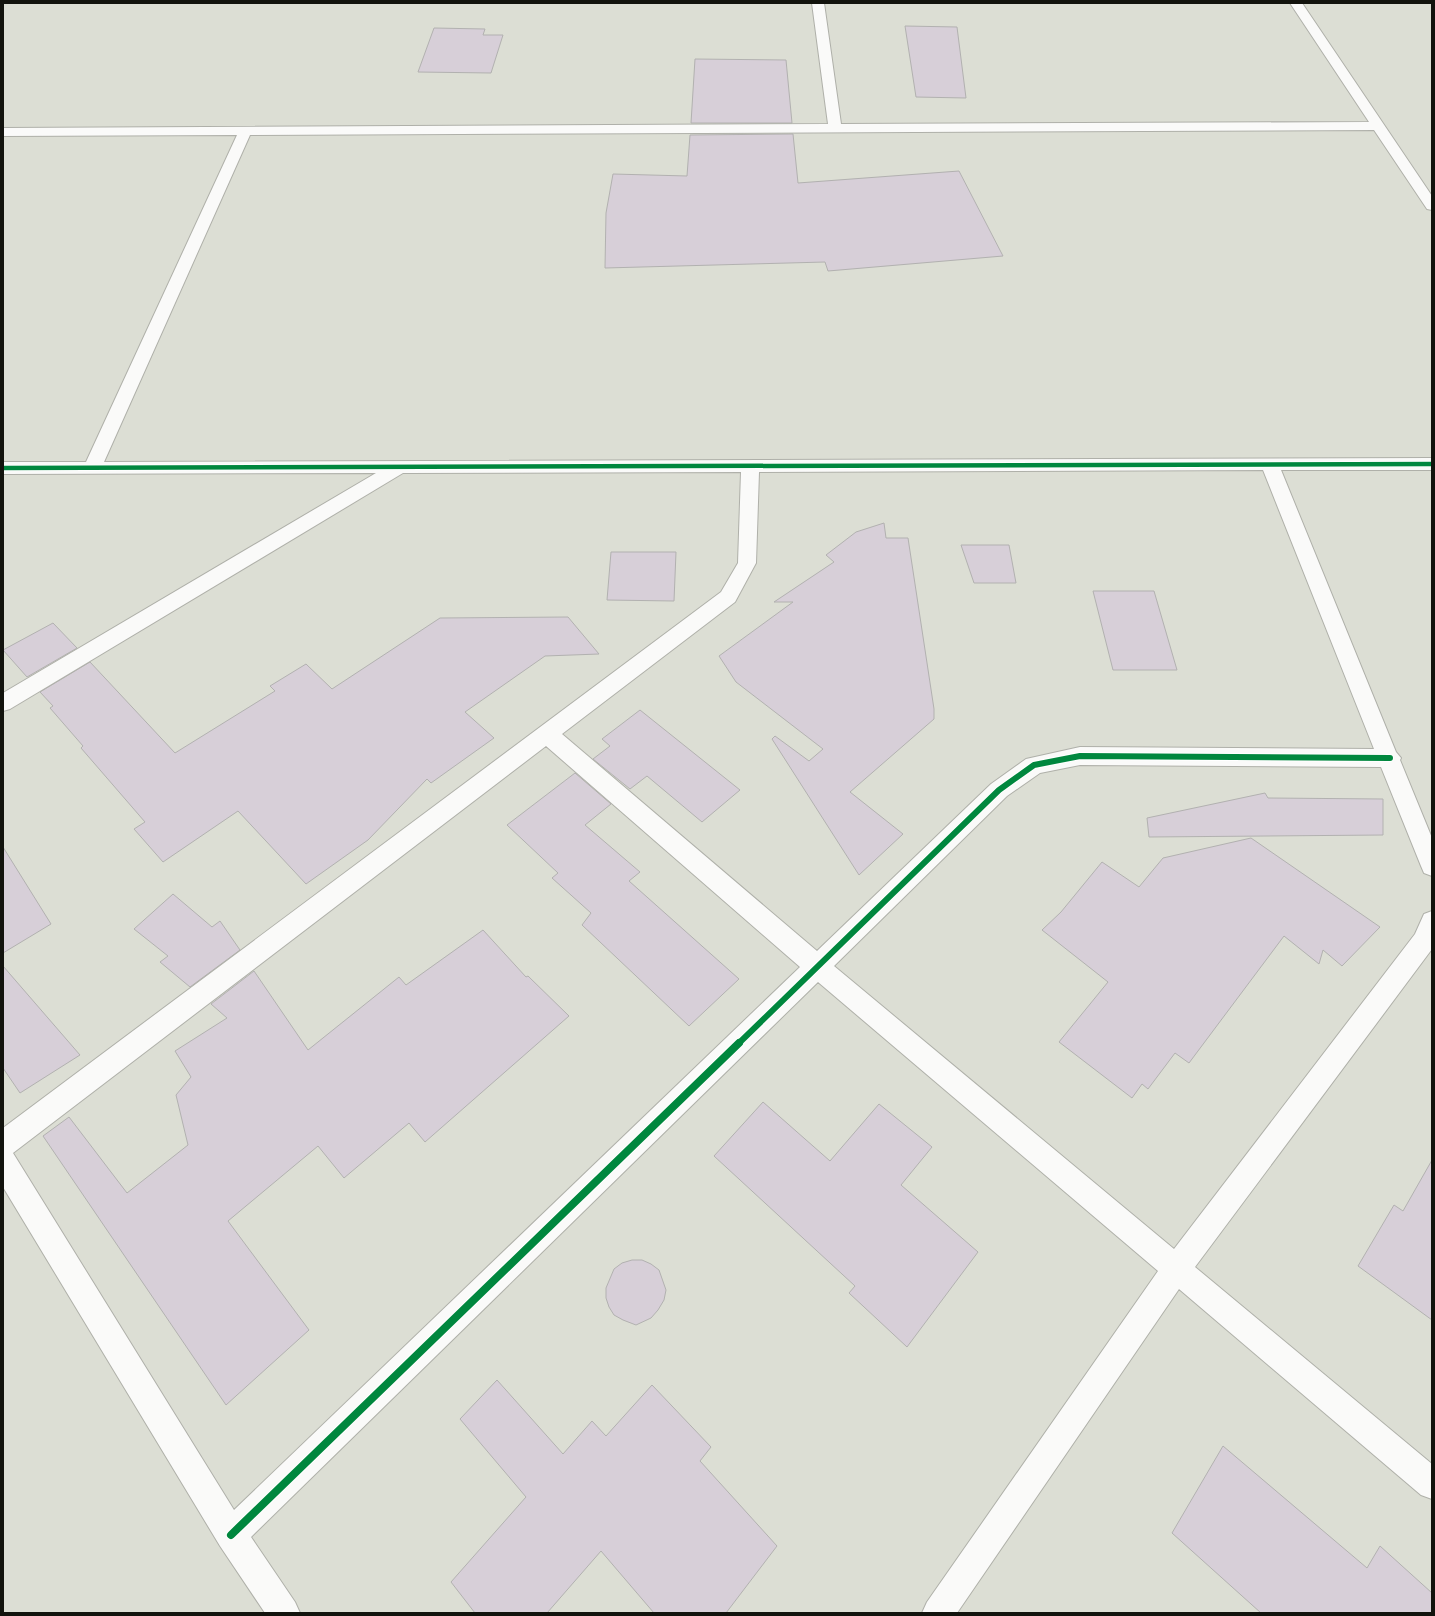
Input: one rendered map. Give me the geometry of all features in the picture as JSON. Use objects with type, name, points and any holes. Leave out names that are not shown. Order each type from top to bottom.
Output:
[{"type":"street","points":[[818,3],[835,128]]},
{"type":"street","points":[[1296,3],[1432,206]]},
{"type":"street","points":[[3,132],[1379,126]]},
{"type":"street","points":[[92,468],[244,131]]},
{"type":"street","points":[[3,468],[1432,464]]},
{"type":"street","points":[[1270,465],[1390,758],[1432,866]]},
{"type":"street","points":[[3,1144],[728,597],[747,563],[750,466]]},
{"type":"street","points":[[3,702],[399,467]]},
{"type":"street","points":[[547,734],[818,966],[1432,1484]]},
{"type":"street","points":[[231,1535],[999,790],[1034,765],[1080,756],[1390,758]]},
{"type":"street","points":[[938,1613],[1176,1269],[1425,940],[1432,920]]},
{"type":"street","points":[[3,1162],[231,1535],[284,1613]]},
{"type":"building","points":[[905,26],[957,27],[966,98],[916,97]]},
{"type":"building","points":[[434,28],[485,29],[483,35],[503,35],[491,73],[418,72]]},
{"type":"building","points":[[695,59],[786,60],[792,123],[691,123]]},
{"type":"building","points":[[793,134],[798,183],[959,171],[1003,256],[828,271],[825,262],[605,268],[606,213],[613,174],[687,176],[690,135]]},
{"type":"building","points":[[884,523],[886,538],[908,538],[934,709],[934,719],[850,792],[903,834],[859,875],[772,739],[775,736],[809,761],[823,749],[736,682],[719,656],[793,602],[774,602],[834,562],[826,555],[856,532]]},
{"type":"building","points":[[961,545],[1009,545],[1016,583],[974,583]]},
{"type":"building","points":[[611,552],[676,552],[674,601],[607,600]]},
{"type":"building","points":[[1093,591],[1154,591],[1177,670],[1113,670]]},
{"type":"building","points":[[568,617],[599,654],[545,656],[465,712],[494,738],[431,783],[427,779],[368,840],[306,884],[238,811],[163,862],[134,829],[145,822],[81,748],[83,746],[50,708],[53,706],[40,692],[90,662],[175,753],[275,691],[270,686],[306,664],[332,689],[440,618]]},
{"type":"building","points":[[53,623],[77,648],[27,677],[3,650]]},
{"type":"building","points":[[640,710],[740,790],[702,822],[647,776],[630,789],[593,759],[610,746],[602,739]]},
{"type":"building","points":[[575,773],[611,804],[585,825],[640,872],[629,881],[739,979],[689,1026],[582,925],[591,913],[552,878],[558,873],[507,825]]},
{"type":"building","points":[[1265,793],[1268,798],[1383,799],[1383,835],[1149,837],[1147,818]]},
{"type":"building","points":[[1251,838],[1380,927],[1342,966],[1323,950],[1319,964],[1284,936],[1189,1063],[1175,1053],[1148,1089],[1142,1084],[1132,1098],[1059,1042],[1108,982],[1042,930],[1061,912],[1102,862],[1139,887],[1163,858]]},
{"type":"building","points":[[3,847],[51,924],[3,953]]},
{"type":"building","points":[[173,894],[212,927],[220,921],[240,950],[190,987],[160,962],[168,956],[134,929]]},
{"type":"building","points":[[483,930],[526,977],[528,976],[569,1016],[425,1142],[409,1123],[344,1178],[318,1146],[228,1221],[309,1330],[226,1405],[43,1136],[69,1117],[127,1193],[188,1145],[176,1095],[191,1077],[175,1051],[227,1018],[211,1004],[254,971],[308,1050],[399,977],[406,985]]},
{"type":"building","points":[[3,966],[80,1055],[20,1093],[3,1068]]},
{"type":"building","points":[[763,1102],[830,1161],[879,1104],[932,1147],[901,1185],[978,1252],[907,1347],[849,1293],[855,1286],[714,1156]]},
{"type":"building","points":[[1432,1160],[1432,1320],[1358,1266],[1394,1205],[1403,1211]]},
{"type":"building","points":[[632,1260],[642,1260],[659,1270],[666,1290],[664,1300],[658,1310],[651,1318],[636,1325],[614,1315],[606,1298],[606,1288],[614,1269],[622,1263]]},
{"type":"building","points":[[497,1380],[563,1454],[592,1421],[606,1436],[652,1385],[711,1447],[700,1461],[777,1546],[726,1613],[654,1613],[601,1551],[547,1613],[475,1613],[451,1582],[526,1497],[460,1419]]},
{"type":"building","points":[[1223,1446],[1367,1568],[1380,1546],[1432,1593],[1432,1613],[1261,1613],[1172,1533]]},
{"type":"cycle path","points":[[3,468],[1432,464]]},
{"type":"cycle path","points":[[231,1535],[999,790],[1034,765],[1080,756],[1390,758]]}]
